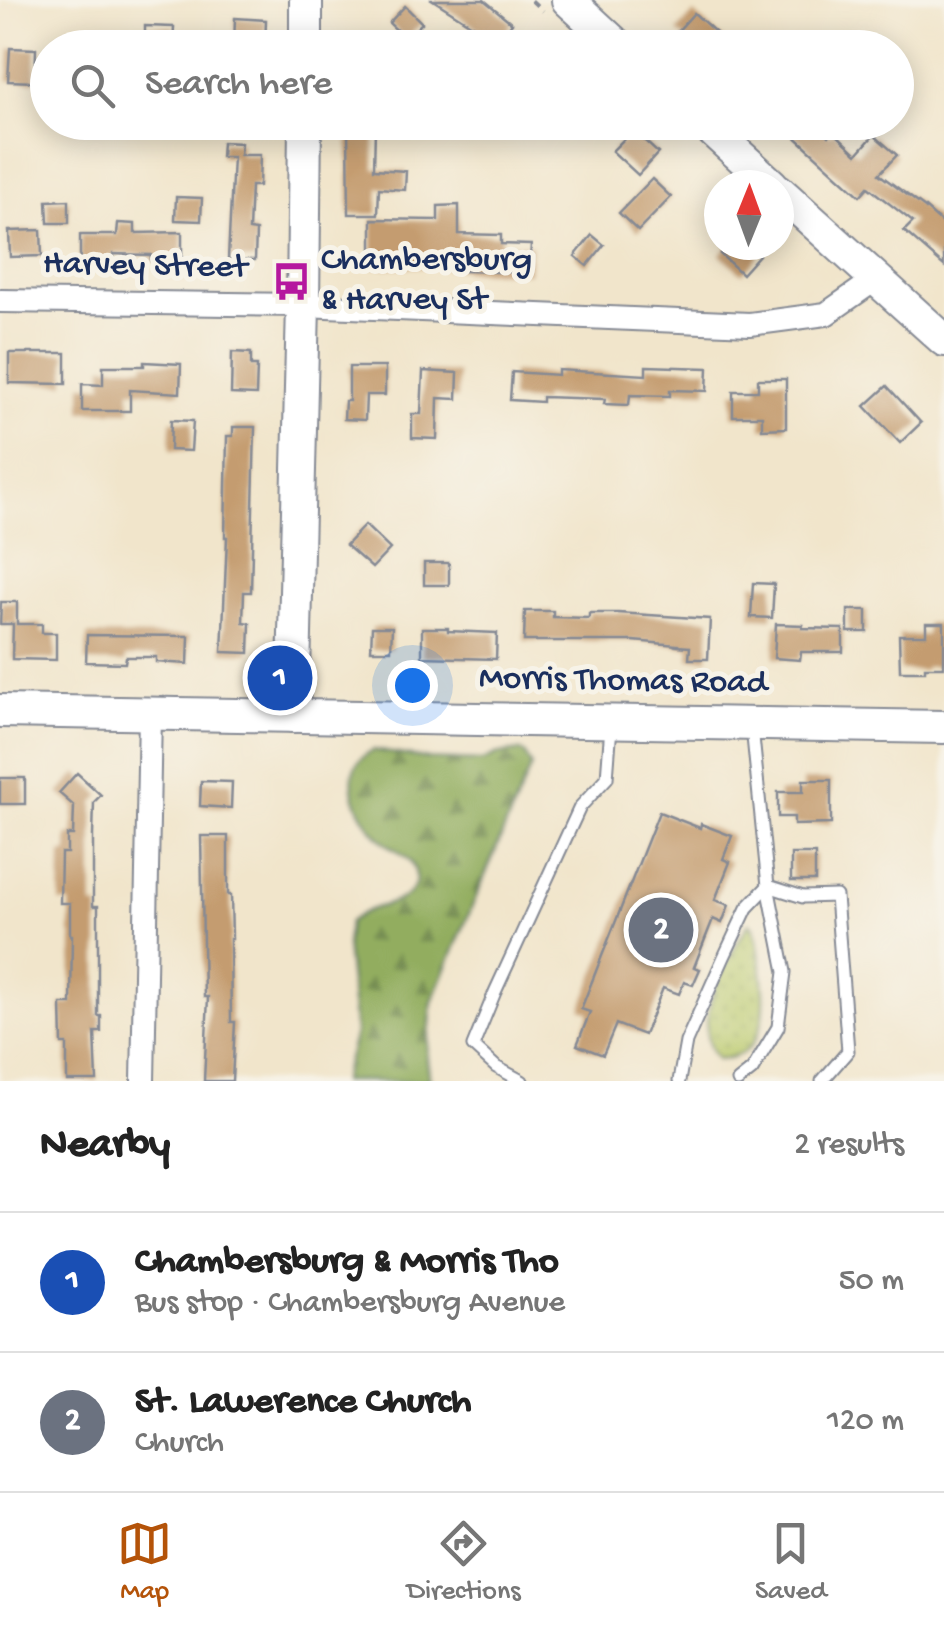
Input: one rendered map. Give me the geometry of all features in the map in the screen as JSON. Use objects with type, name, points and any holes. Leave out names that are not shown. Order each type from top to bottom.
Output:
[{"type":"main road","points":[[306,0],[306,30]]},
{"type":"main road","points":[[568,0],[600,30]]},
{"type":"main road","points":[[293,716],[305,140]]},
{"type":"main road","points":[[723,140],[756,170]]},
{"type":"main road","points":[[794,205],[944,340]]},
{"type":"main road","name":"Morris Thomas Road","points":[[0,711],[944,727]]},
{"type":"street","name":"Harvey Street","points":[[0,300],[303,304],[750,324],[826,314],[876,279]]},
{"type":"street","points":[[143,1081],[150,714]]},
{"type":"lane","points":[[522,1081],[496,1068],[473,1046],[580,807],[607,778],[612,722]]},
{"type":"lane","points":[[738,1081],[752,1070],[778,1027],[784,972],[768,886],[752,724]]},
{"type":"lane","points":[[679,1081],[686,1042],[724,957],[748,908],[768,886]]},
{"type":"lane","points":[[768,886],[802,898],[836,896],[848,1051],[822,1081]]},
{"type":"green space","points":[[374,750],[429,759],[483,761],[520,751],[531,766],[432,1002],[427,1059],[430,1081],[342,1081],[355,1033],[346,945],[349,922],[402,898],[416,881],[411,863],[372,829],[358,805],[352,780],[355,768]]},
{"type":"green space","points":[[749,923],[756,934],[762,974],[762,1023],[748,1049],[717,1059],[709,1045],[709,1009],[723,971]]},
{"type":"building","points":[[433,0],[484,0],[512,23],[510,30],[480,30]]},
{"type":"building","points":[[405,6],[422,23],[415,30],[396,30],[389,23]]},
{"type":"building","points":[[694,13],[713,30],[679,30]]},
{"type":"building","points":[[235,18],[266,20],[266,30],[235,30]]},
{"type":"building","points":[[145,26],[174,27],[174,30],[145,30]]},
{"type":"building","points":[[10,48],[30,49],[30,82],[8,81]]},
{"type":"building","points":[[348,140],[375,140],[374,169],[406,171],[405,190],[379,188],[378,214],[349,214]]},
{"type":"building","points":[[623,140],[644,140],[658,153],[638,175],[612,151]]},
{"type":"building","points":[[799,140],[842,140],[857,154],[870,140],[880,140],[897,155],[879,174],[944,225],[944,266],[904,231],[913,222],[868,187],[860,196]]},
{"type":"building","points":[[222,142],[241,143],[240,155],[260,155],[259,186],[251,186],[249,230],[256,231],[255,260],[228,259],[233,157],[221,157]]},
{"type":"building","points":[[652,179],[671,197],[638,231],[619,213]]},
{"type":"building","points":[[176,197],[202,198],[201,221],[175,220]]},
{"type":"building","points":[[69,200],[69,223],[48,223],[47,201]]},
{"type":"building","points":[[459,205],[459,234],[501,235],[501,244],[531,245],[529,273],[372,268],[372,219],[438,220],[438,206]]},
{"type":"building","points":[[118,223],[135,224],[135,233],[182,232],[182,261],[151,261],[151,255],[113,254],[113,261],[80,260],[80,235],[117,235]]},
{"type":"building","points":[[41,230],[42,256],[10,257],[9,231]]},
{"type":"building","points":[[592,235],[604,245],[587,266],[575,256]]},
{"type":"building","points":[[727,260],[755,260],[742,274]]},
{"type":"building","points":[[232,352],[251,353],[251,366],[257,366],[256,395],[231,394]]},
{"type":"building","points":[[9,353],[66,353],[66,384],[9,383]]},
{"type":"building","points":[[144,362],[181,364],[180,393],[130,390],[130,411],[82,411],[82,384],[103,385],[103,366],[144,366]]},
{"type":"building","points":[[646,366],[708,368],[707,391],[670,390],[670,396],[630,395],[629,405],[604,404],[605,399],[510,400],[512,372],[558,375],[558,370],[646,375]]},
{"type":"building","points":[[349,367],[385,367],[385,395],[366,395],[365,420],[344,419],[345,401],[349,401]]},
{"type":"building","points":[[423,371],[458,373],[457,399],[438,398],[437,439],[412,438],[412,414],[421,414]]},
{"type":"building","points":[[758,379],[786,379],[786,428],[762,429],[762,416],[733,416],[733,391],[758,391]]},
{"type":"building","points":[[887,386],[921,423],[900,443],[865,406]]},
{"type":"building","points":[[171,420],[193,421],[191,451],[170,450]]},
{"type":"building","points":[[233,427],[255,427],[251,592],[244,592],[243,622],[250,623],[249,653],[222,652],[227,436],[233,436]]},
{"type":"building","points":[[365,525],[390,549],[372,568],[346,545]]},
{"type":"building","points":[[424,563],[449,563],[449,585],[424,585]]},
{"type":"building","points":[[753,583],[774,584],[772,618],[751,617]]},
{"type":"building","points":[[1,602],[17,602],[17,624],[42,624],[42,633],[56,633],[56,660],[12,659],[13,624],[0,624]]},
{"type":"building","points":[[848,610],[867,610],[867,632],[848,632]]},
{"type":"building","points":[[525,611],[553,611],[553,617],[589,618],[589,613],[618,613],[710,619],[708,659],[689,659],[690,647],[677,645],[524,641]]},
{"type":"building","points":[[926,623],[944,623],[944,667],[900,671],[899,635],[926,635]]},
{"type":"building","points":[[776,624],[843,629],[843,652],[801,652],[800,660],[774,658]]},
{"type":"building","points":[[372,627],[392,627],[391,650],[371,650]]},
{"type":"building","points":[[422,628],[497,633],[496,659],[422,657]]},
{"type":"building","points":[[87,635],[189,636],[188,664],[156,662],[156,657],[126,657],[125,663],[86,662]]},
{"type":"building","points":[[77,773],[101,795],[94,802],[93,836],[93,906],[98,906],[101,1016],[101,1032],[95,1032],[97,1081],[67,1081],[67,1044],[62,1044],[61,1004],[71,1004],[72,935],[70,903],[60,903],[61,853],[67,853],[67,835],[73,835],[74,806],[59,793]]},
{"type":"building","points":[[0,778],[25,778],[25,804],[0,804]]},
{"type":"building","points":[[803,780],[831,780],[831,824],[794,825],[794,817],[778,817],[778,792],[803,792]]},
{"type":"building","points":[[201,781],[232,782],[231,808],[200,806]]},
{"type":"building","points":[[659,812],[732,836],[723,859],[730,862],[715,900],[729,905],[722,923],[713,919],[694,967],[700,969],[693,985],[684,982],[679,994],[663,988],[644,1035],[616,1024],[603,1055],[577,1045],[590,1012],[581,1009]]},
{"type":"building","points":[[201,836],[228,836],[231,1022],[235,1022],[232,1081],[204,1081],[208,997],[204,997]]},
{"type":"building","points":[[791,854],[815,854],[815,881],[791,881]]},
{"type":"place","name":"Chambersburg & Harvey St","points":[[291,281]]},
{"type":"place","name":"Chambersburg & Morris Tho","points":[[280,678]]},
{"type":"place","name":"St. Lawerence Church","points":[[661,930]]}]
